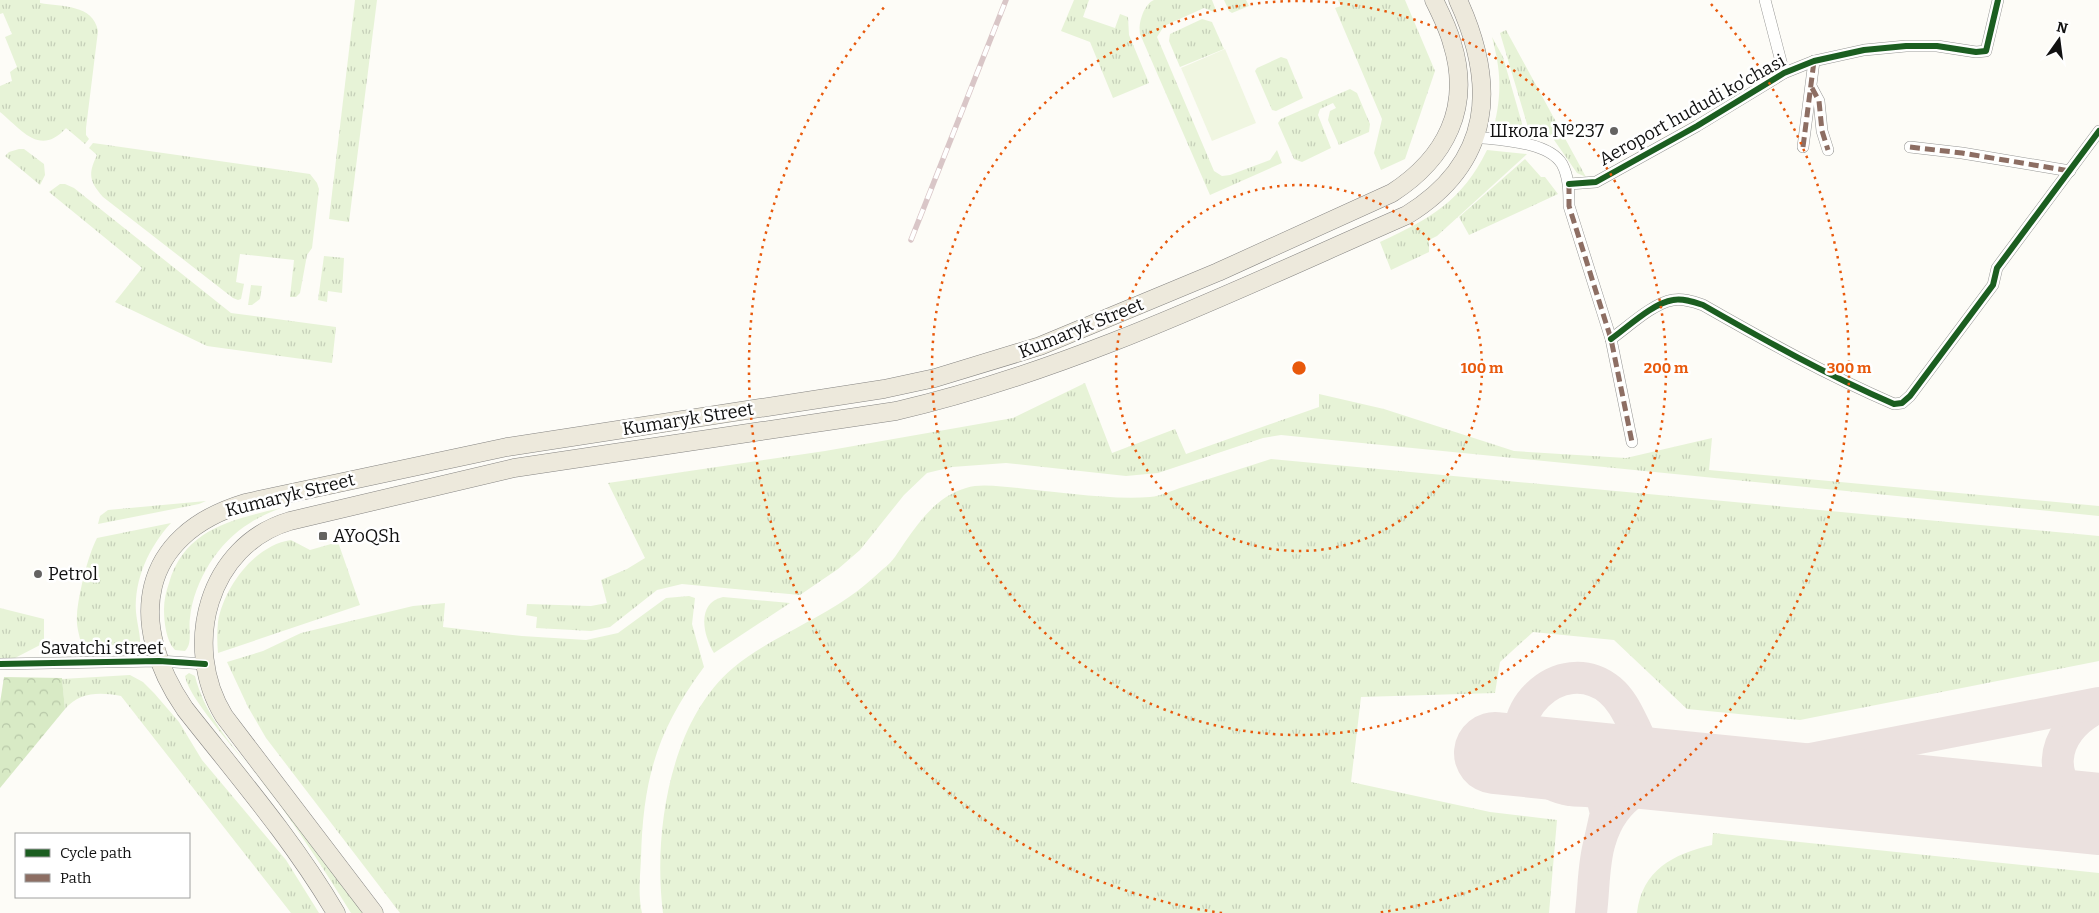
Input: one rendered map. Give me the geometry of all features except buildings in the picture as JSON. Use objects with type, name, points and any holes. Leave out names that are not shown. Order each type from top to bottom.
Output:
[{"type":"main road","name":"Kumaryk Street","points":[[336,913],[284,835],[185,709],[159,662],[151,635],[151,596],[156,576],[164,558],[176,542],[191,528],[208,517],[255,500],[487,450],[884,389],[935,378],[1040,346],[1218,272],[1392,193],[1411,181],[1435,156],[1452,126],[1459,79],[1452,44],[1434,0]]},
{"type":"main road","name":"Kumaryk Street","points":[[374,913],[224,716],[213,694],[205,664],[204,631],[214,590],[224,570],[237,552],[248,542],[266,530],[284,523],[490,473],[896,411],[946,400],[1052,366],[1228,294],[1407,215],[1418,208],[1448,181],[1464,158],[1475,137],[1481,110],[1481,72],[1472,34],[1458,0]]},
{"type":"main road","points":[[1218,272],[1228,294]]},
{"type":"main road","points":[[588,434],[592,456]]},
{"type":"street","name":"Aeroport hududi ko'chasi","points":[[1765,0],[1784,73]]},
{"type":"street","name":"Aeroport hududi ko'chasi","points":[[1568,184],[1596,182],[1697,126],[1784,73],[1814,61],[1864,50],[1906,46],[1937,46],[1982,52],[1989,47],[1998,0]]},
{"type":"street","name":"Aeroport hududi ko'chasi","points":[[1803,147],[1814,61]]},
{"type":"street","name":"Aeroport hududi ko'chasi","points":[[1812,88],[1818,101],[1822,131],[1828,150]]},
{"type":"street","points":[[1611,339],[1662,302],[1675,299],[1688,300],[1704,305],[1798,359],[1845,383],[1894,404],[1902,403],[1910,396],[1993,285],[1996,268],[2099,131]]},
{"type":"street","points":[[1475,137],[1532,145],[1554,155],[1561,163],[1568,184],[1569,206],[1611,339],[1632,442]]},
{"type":"street","points":[[1910,147],[1962,153],[2070,171]]},
{"type":"street","name":"Savatchi street","points":[[0,664],[159,662],[205,664]]},
{"type":"green space","points":[[0,0],[40,0],[40,3],[67,6],[83,11],[95,22],[98,31],[86,128],[86,135],[89,139],[85,144],[66,128],[57,136],[48,140],[32,138],[0,112],[0,86],[12,81],[10,72],[17,67],[5,37],[12,34],[3,13],[0,14]]},
{"type":"green space","points":[[355,0],[377,0],[349,222],[329,219]]},
{"type":"green space","points":[[1074,0],[1089,0],[1083,17],[1115,28],[1120,14],[1128,17],[1129,35],[1149,83],[1113,98],[1090,42],[1061,31]]},
{"type":"green space","points":[[1154,0],[1212,0],[1217,13],[1204,8],[1164,26],[1157,37],[1214,171],[1222,176],[1230,175],[1270,160],[1277,150],[1282,163],[1210,195],[1140,34],[1142,14],[1147,5]]},
{"type":"green space","points":[[1224,0],[1246,0],[1249,6],[1232,13],[1229,11]]},
{"type":"green space","points":[[1338,0],[1405,0],[1435,71],[1405,159],[1381,170],[1374,153],[1382,119],[1335,8],[1341,6]]},
{"type":"green space","points":[[1202,19],[1212,22],[1224,49],[1180,67],[1169,41],[1170,34]]},
{"type":"green space","points":[[1506,30],[1586,177],[1577,173],[1552,137],[1530,134],[1500,33]]},
{"type":"green space","points":[[1492,37],[1503,57],[1525,134],[1500,131],[1494,127],[1499,93],[1499,71]]},
{"type":"green space","points":[[1225,49],[1256,123],[1212,141],[1181,68]]},
{"type":"green space","points":[[1281,57],[1287,59],[1303,98],[1276,111],[1272,110],[1255,71],[1257,68]]},
{"type":"green space","points":[[1350,89],[1357,93],[1370,124],[1369,132],[1339,145],[1328,120],[1330,111],[1336,108],[1333,103],[1320,109],[1318,115],[1331,148],[1302,162],[1294,159],[1278,123],[1281,119]]},
{"type":"green space","points":[[93,143],[310,174],[319,189],[312,248],[307,255],[300,293],[296,297],[290,297],[294,260],[240,254],[236,282],[244,284],[241,299],[233,298],[103,197],[91,177],[92,167],[97,155],[89,148]]},
{"type":"green space","points":[[24,149],[44,164],[45,175],[40,185],[5,156],[9,152]]},
{"type":"green space","points":[[1487,150],[1527,154],[1437,236],[1429,240],[1429,252],[1391,270],[1380,242],[1414,225],[1443,206],[1467,183]]},
{"type":"green space","points":[[1525,159],[1541,177],[1545,177],[1558,194],[1469,235],[1459,217]]},
{"type":"green space","points":[[60,184],[74,188],[231,313],[336,327],[332,363],[207,346],[115,302],[142,268],[49,192]]},
{"type":"green space","points":[[324,256],[344,258],[342,293],[328,291],[327,302],[318,300]]},
{"type":"green space","points":[[251,285],[262,286],[260,299],[252,305],[248,305]]},
{"type":"green space","points":[[1085,383],[1112,453],[1175,429],[1186,454],[1319,407],[1319,394],[1384,409],[1514,451],[1626,458],[1712,438],[1709,470],[2099,506],[2099,516],[1281,435],[1263,438],[1158,473],[1126,476],[1006,463],[952,467],[927,473],[904,495],[860,550],[838,569],[800,595],[682,584],[657,590],[610,627],[591,631],[536,628],[537,617],[526,615],[527,604],[591,606],[607,603],[601,580],[627,569],[645,558],[608,483],[825,451],[1013,418]]},
{"type":"green space","points":[[1271,459],[2099,536],[2099,661],[1800,720],[1687,709],[1614,640],[1533,632],[1500,662],[1495,693],[1361,697],[1351,782],[1490,812],[1557,820],[1549,913],[663,913],[661,849],[664,815],[670,782],[680,749],[694,718],[711,691],[733,668],[761,648],[835,606],[866,584],[890,563],[931,509],[947,497],[966,488],[985,486],[1101,497],[1150,497]]},
{"type":"green space","points":[[206,501],[98,524],[100,516],[108,510]]},
{"type":"green space","points":[[281,508],[257,519],[238,531],[218,552],[202,577],[192,604],[189,644],[185,651],[175,650],[169,642],[166,631],[164,602],[176,565],[186,550],[198,538],[228,522]]},
{"type":"green space","points":[[171,523],[156,542],[140,576],[136,612],[140,647],[81,643],[77,622],[81,587],[97,538]]},
{"type":"green space","points":[[291,540],[310,550],[338,542],[360,605],[218,653],[218,622],[221,609],[234,582],[243,570],[265,550]]},
{"type":"green space","points":[[689,596],[695,598],[692,624],[704,667],[674,713],[655,758],[649,781],[642,831],[640,900],[642,913],[400,913],[266,738],[248,707],[227,662],[263,651],[301,633],[413,606],[445,603],[443,627],[522,636],[586,640],[618,633],[666,598]]},
{"type":"green space","points":[[723,597],[790,603],[714,653],[705,629],[705,613],[714,600]]},
{"type":"green space","points":[[0,608],[44,619],[44,643],[13,659],[0,658]]},
{"type":"green space","points":[[189,673],[195,676],[207,708],[216,723],[250,767],[197,701],[185,676]]},
{"type":"green space","points":[[130,675],[143,682],[179,722],[202,760],[286,860],[319,913],[291,913],[121,696],[98,694],[84,696],[71,703],[65,709],[62,679]]},
{"type":"green space","points":[[4,677],[62,678],[65,709],[0,788],[0,703]]},
{"type":"green space","points":[[278,802],[363,913],[351,913]]},
{"type":"green space","points":[[1713,833],[2099,873],[2099,913],[1637,913],[1645,886],[1653,875],[1672,859],[1712,845]]},
{"type":"taxiway","points":[[1600,840],[1606,813],[1602,797],[1594,792],[1564,789],[1548,782],[1531,767],[1521,748],[1520,728],[1526,710],[1538,695],[1553,684],[1571,678],[1591,680],[1610,690],[1618,698],[1635,728],[1645,756],[1645,764],[1640,778],[1627,796]]},
{"type":"taxiway","points":[[1723,776],[2099,703]]},
{"type":"taxiway","points":[[2099,707],[2082,717],[2069,730],[2061,745],[2058,760],[2060,775],[2067,789],[2080,801],[2099,811]]},
{"type":"taxiway","points":[[1591,913],[1598,849],[1606,824],[1615,811],[1636,790],[1664,779],[1696,773]]},
{"type":"runway","points":[[1495,753],[2099,814]]},
{"type":"railway","points":[[911,240],[1006,0]]},
{"type":"marked path","points":[[1803,147],[1814,61]]},
{"type":"marked path","points":[[1812,88],[1819,101],[1822,131],[1828,150]]},
{"type":"marked path","points":[[1910,147],[1962,153],[2070,171]]},
{"type":"marked path","points":[[1569,184],[1569,206],[1611,339],[1632,442]]},
{"type":"cycle path","points":[[1569,184],[1596,182],[1697,126],[1784,73],[1814,61],[1864,50],[1906,46],[1937,46],[1976,52],[1986,51],[1998,0]]},
{"type":"cycle path","points":[[1611,339],[1641,316],[1665,302],[1673,300],[1688,301],[1703,305],[1845,381],[1894,404],[1902,403],[1910,396],[1993,285],[1997,268],[2099,131]]},
{"type":"cycle path","points":[[0,664],[159,661],[205,664]]},
{"type":"place","name":"Школа №237","points":[[1614,131]]},
{"type":"place","name":"AYoQSh","points":[[323,536]]},
{"type":"place","name":"Petrol","points":[[38,574]]}]
